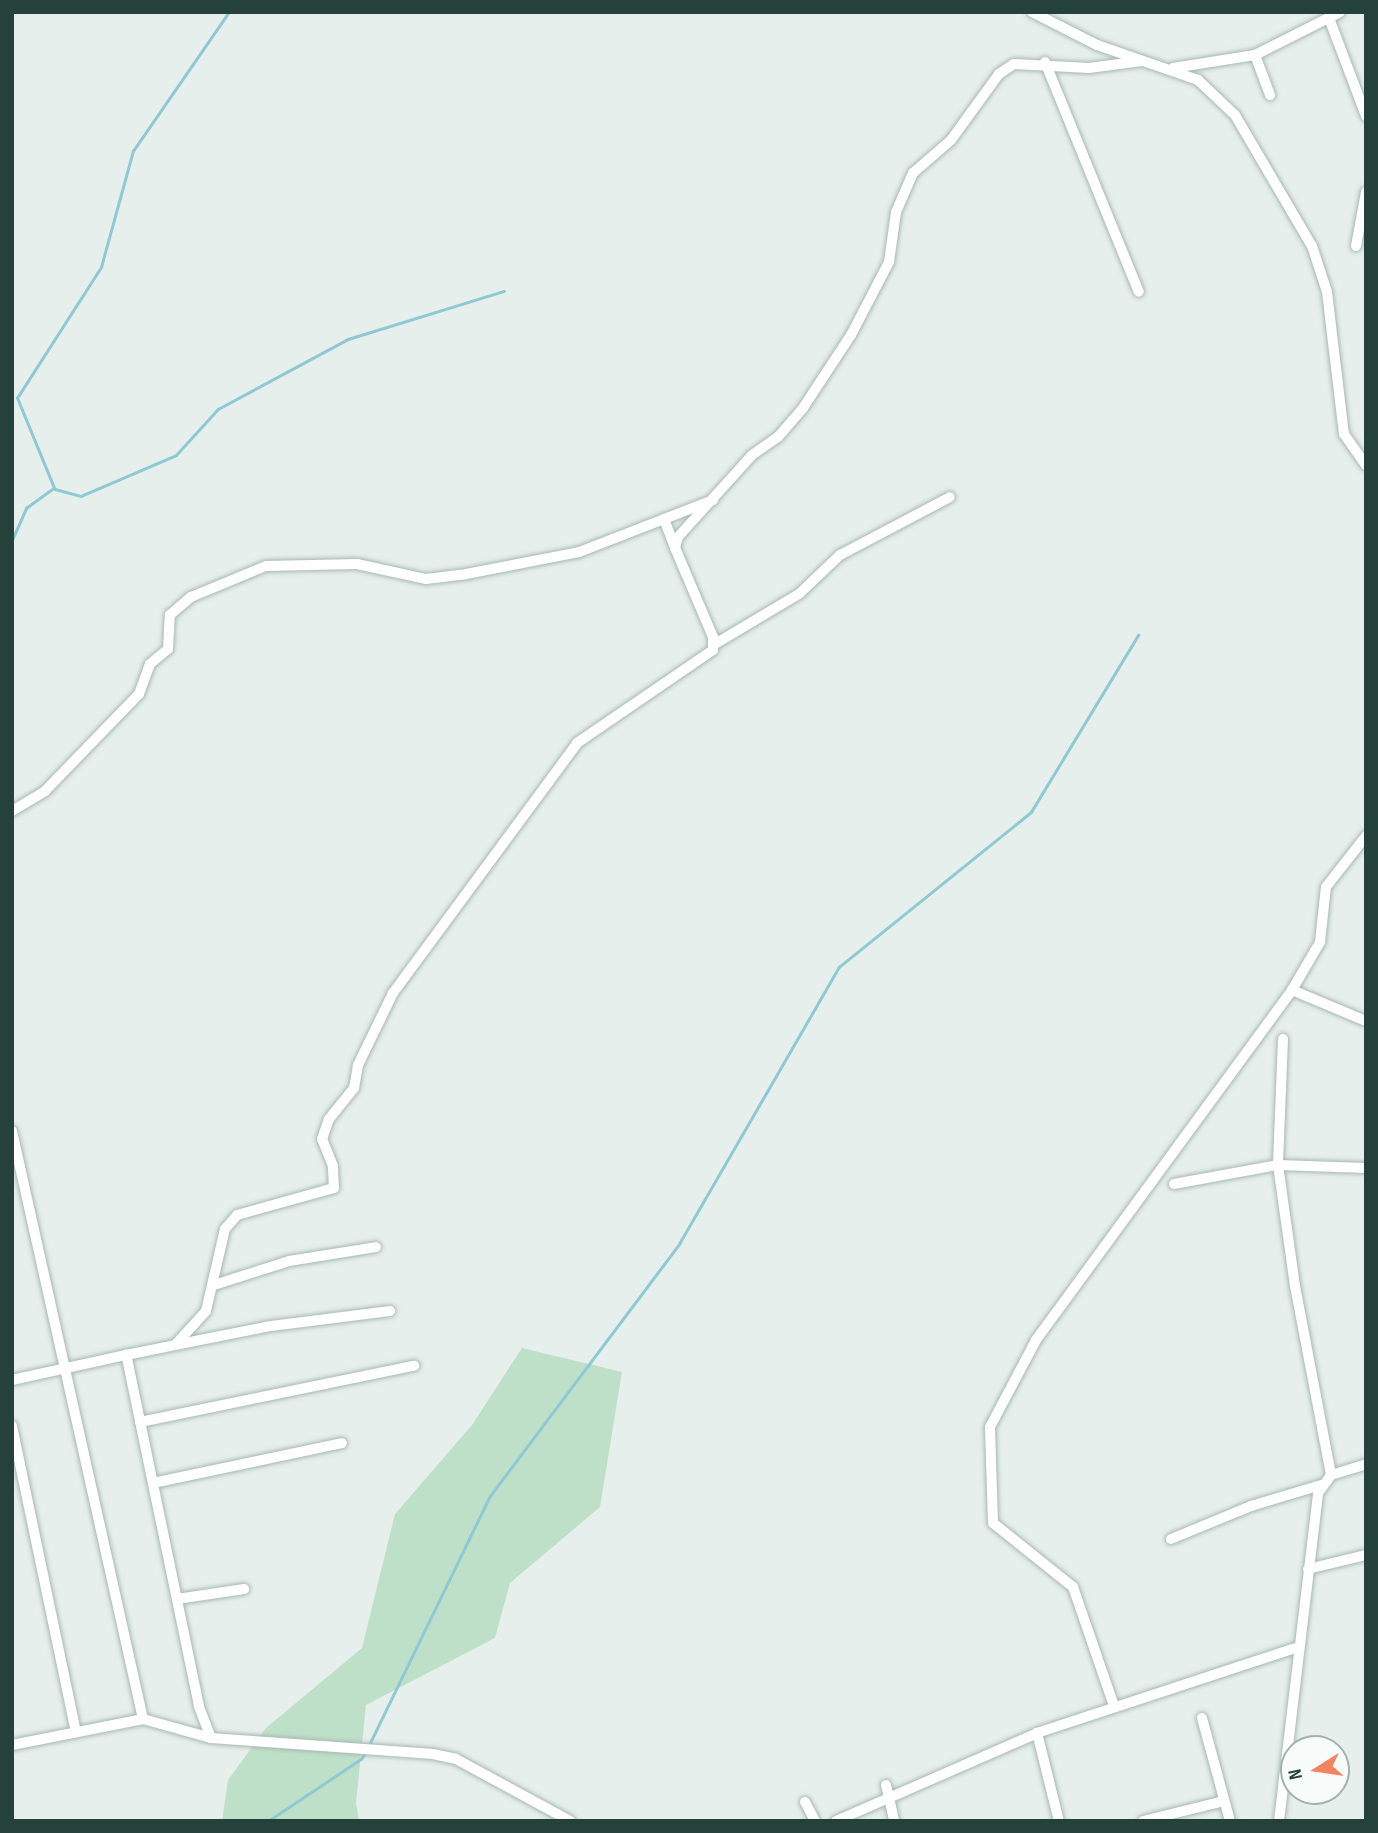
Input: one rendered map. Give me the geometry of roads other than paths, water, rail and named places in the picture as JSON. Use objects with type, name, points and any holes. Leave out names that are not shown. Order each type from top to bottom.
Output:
[{"type":"street","points":[[1032,12],[1142,61],[1171,68],[1198,80],[1235,115],[1312,246],[1327,292],[1344,434],[1366,465]]},
{"type":"street","points":[[1171,68],[1255,55],[1340,12]]},
{"type":"street","points":[[1329,18],[1366,116]]},
{"type":"street","points":[[1255,55],[1270,95]]},
{"type":"street","points":[[675,548],[678,537],[752,455],[778,437],[803,408],[851,335],[889,262],[896,212],[913,173],[951,140],[999,74],[1014,64],[1045,62],[1088,68],[1142,61]]},
{"type":"street","points":[[1045,62],[1139,292]]},
{"type":"street","points":[[1356,246],[1366,192]]},
{"type":"street","points":[[174,1345],[206,1311],[225,1230],[237,1215],[334,1188],[333,1166],[322,1139],[328,1119],[354,1088],[358,1065],[393,993],[577,743],[701,659],[715,644],[799,594],[840,555],[950,497]]},
{"type":"street","points":[[12,810],[45,791],[139,694],[150,664],[167,649],[170,615],[191,597],[266,566],[357,564],[426,579],[461,575],[579,552],[714,499]]},
{"type":"street","points":[[664,519],[715,644]]},
{"type":"street","points":[[1114,1706],[1073,1587],[993,1523],[990,1427],[1036,1340],[1292,990],[1320,942],[1326,887],[1366,836]]},
{"type":"street","points":[[1292,990],[1366,1021]]},
{"type":"street","points":[[1283,1039],[1278,1165],[1294,1286],[1331,1475]]},
{"type":"street","points":[[12,1131],[143,1719]]},
{"type":"street","points":[[1174,1184],[1278,1165],[1366,1168]]},
{"type":"street","points":[[214,1285],[289,1261],[376,1247]]},
{"type":"street","points":[[12,1380],[271,1326],[390,1311]]},
{"type":"street","points":[[126,1355],[177,1599],[211,1738]]},
{"type":"street","points":[[140,1422],[414,1366]]},
{"type":"street","points":[[12,1426],[76,1732]]},
{"type":"street","points":[[153,1483],[342,1443]]},
{"type":"street","points":[[1171,1539],[1321,1485],[1331,1475],[1366,1464]]},
{"type":"street","points":[[1279,1821],[1298,1647],[1321,1485]]},
{"type":"street","points":[[1308,1569],[1366,1555]]},
{"type":"street","points":[[177,1599],[244,1589]]},
{"type":"street","points":[[836,1821],[1037,1733],[1298,1647]]},
{"type":"street","points":[[1202,1717],[1230,1821]]},
{"type":"street","points":[[12,1745],[143,1719],[211,1738],[433,1754],[456,1759],[570,1821]]},
{"type":"street","points":[[1037,1733],[1059,1821]]},
{"type":"street","points":[[886,1785],[894,1821]]},
{"type":"street","points":[[1143,1821],[1224,1801]]},
{"type":"street","points":[[805,1802],[815,1821]]},
{"type":"waterway","points":[[12,540],[26,508],[54,488],[17,398],[101,267],[133,151],[229,12]]},
{"type":"waterway","points":[[55,489],[81,496],[176,455],[218,409],[348,339],[504,291]]},
{"type":"waterway","points":[[368,1747],[490,1496],[679,1244],[839,967],[1031,812],[1138,635]]},
{"type":"waterway","points":[[268,1821],[361,1759],[365,1753]]}]
